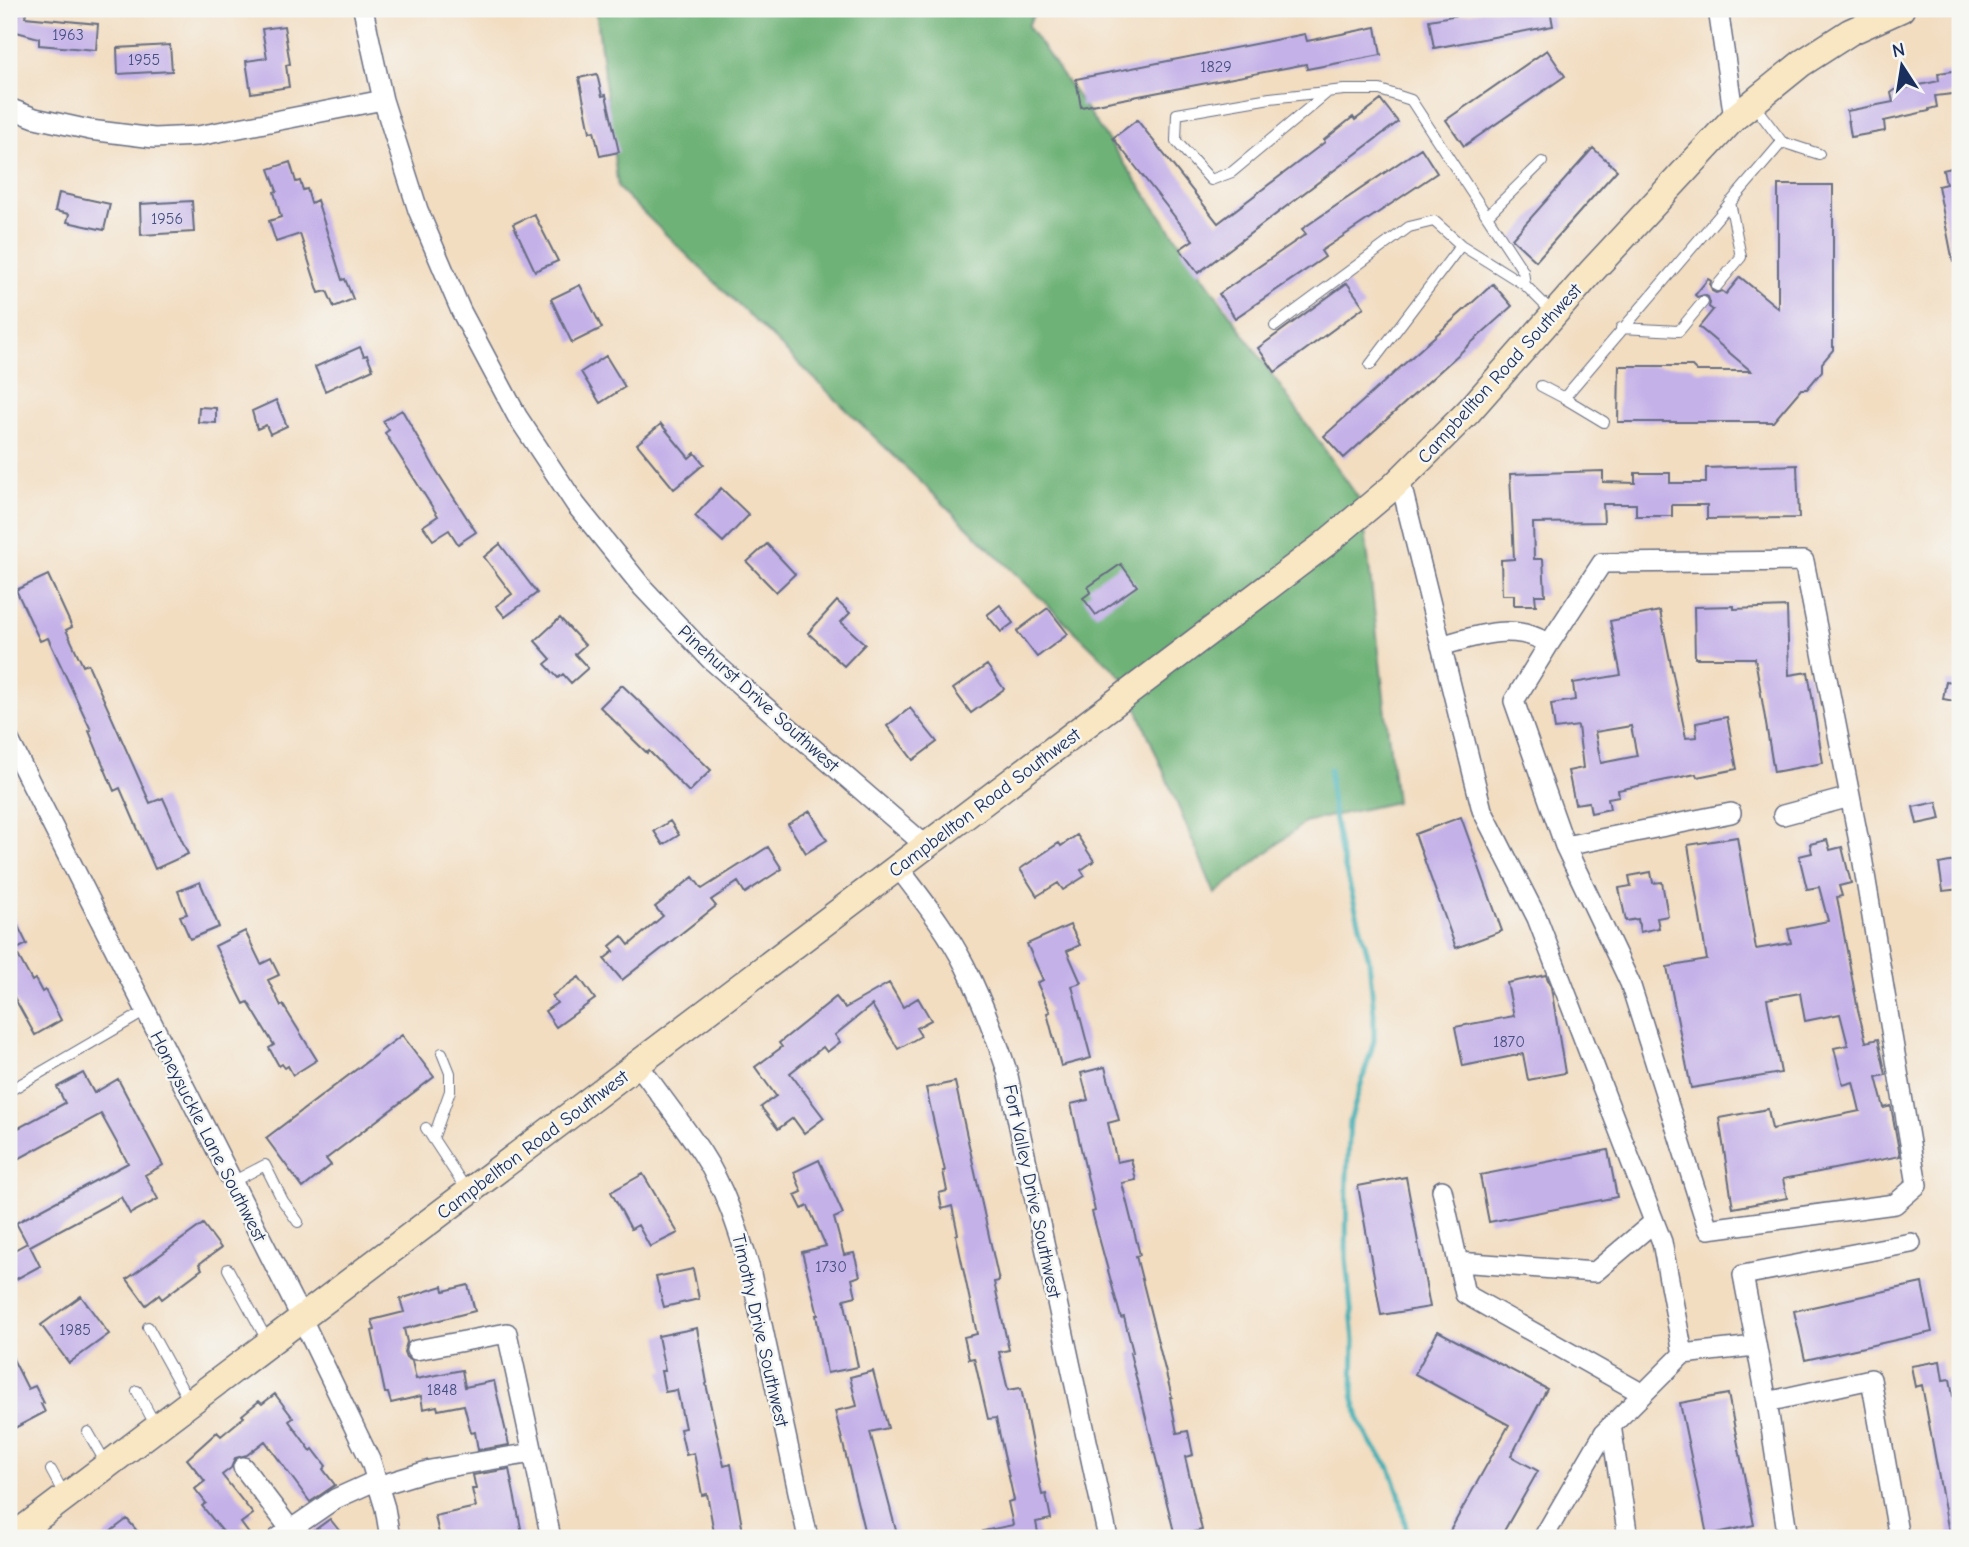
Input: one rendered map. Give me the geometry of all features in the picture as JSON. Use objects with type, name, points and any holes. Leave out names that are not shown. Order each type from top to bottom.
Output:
[{"type":"main road","name":"Campbellton Road Southwest","points":[[11,1536],[66,1498],[1325,544],[1400,480],[1469,411],[1742,110],[1802,62],[1850,32],[1901,9]]},
{"type":"street","name":"Pinehurst Drive Southwest","points":[[363,9],[383,100],[418,210],[461,311],[517,416],[576,505],[643,588],[710,659],[926,846]]},
{"type":"street","points":[[1718,9],[1742,110]]},
{"type":"street","points":[[9,108],[35,118],[90,130],[165,137],[198,136],[383,100]]},
{"type":"street","points":[[1400,480],[1482,810],[1537,918],[1662,1242],[1683,1354]]},
{"type":"street","points":[[1804,561],[1850,797],[1917,1185],[1895,1204],[1708,1229],[1629,983],[1565,846],[1514,701],[1602,563],[1804,561]]},
{"type":"street","points":[[1441,646],[1471,636],[1513,631],[1538,637],[1549,644]]},
{"type":"street","name":"Honeysuckle Lane Southwest","points":[[9,740],[302,1319],[371,1462],[385,1508],[390,1538]]},
{"type":"street","points":[[1783,815],[1850,797]]},
{"type":"street","points":[[1565,846],[1731,813]]},
{"type":"street","name":"Fort Valley Drive Southwest","points":[[898,867],[934,914],[964,963],[989,1017],[1007,1071],[1108,1538]]},
{"type":"street","name":"Timothy Drive Southwest","points":[[638,1064],[703,1154],[723,1191],[738,1229],[750,1269],[808,1538]]},
{"type":"street","points":[[1441,1190],[1465,1294],[1643,1394]]},
{"type":"street","points":[[1458,1262],[1595,1272],[1654,1222]]},
{"type":"street","points":[[1788,1538],[1767,1402],[1743,1275],[1911,1243]]},
{"type":"street","points":[[416,1350],[507,1333],[551,1538]]},
{"type":"street","points":[[1543,1538],[1604,1433],[1683,1354],[1755,1346]]},
{"type":"street","points":[[1767,1402],[1871,1379],[1899,1538]]},
{"type":"street","points":[[1611,1425],[1628,1538]]},
{"type":"street","points":[[243,1467],[285,1534],[335,1499],[378,1483],[429,1470],[533,1453]]},
{"type":"lane","points":[[1328,92],[1232,172],[1211,180],[1176,141],[1177,114],[1270,98],[1328,92],[1380,90],[1411,100],[1523,271],[1525,285]]},
{"type":"lane","points":[[1742,110],[1782,142],[1819,154]]},
{"type":"lane","points":[[1564,398],[1782,142]]},
{"type":"lane","points":[[1487,216],[1542,162]]},
{"type":"lane","points":[[1717,286],[1741,257],[1730,202]]},
{"type":"lane","points":[[1275,326],[1409,227],[1434,221],[1461,245],[1525,285],[1555,314]]},
{"type":"lane","points":[[1370,365],[1461,245]]},
{"type":"lane","points":[[1621,328],[1679,331],[1703,302]]},
{"type":"lane","points":[[1541,386],[1604,422]]},
{"type":"lane","points":[[9,1091],[146,1011]]},
{"type":"lane","points":[[433,1139],[450,1091],[450,1073],[442,1053]]},
{"type":"lane","points":[[426,1128],[469,1192]]},
{"type":"lane","points":[[232,1182],[265,1165],[283,1201],[298,1222]]},
{"type":"lane","points":[[228,1269],[269,1344]]},
{"type":"lane","points":[[148,1327],[190,1404]]},
{"type":"lane","points":[[137,1391],[157,1428]]},
{"type":"lane","points":[[88,1432],[108,1466]]},
{"type":"lane","points":[[51,1470],[66,1498]]},
{"type":"green space","points":[[596,9],[1036,9],[1028,26],[1362,503],[1396,802],[1305,822],[1215,894],[1125,680],[618,188]]},
{"type":"building","points":[[9,9],[27,9],[25,17],[98,24],[96,50],[39,45],[39,38],[9,30]]},
{"type":"building","points":[[1493,9],[1550,9],[1553,26],[1434,48],[1429,20]]},
{"type":"building","points":[[284,26],[290,64],[286,65],[289,87],[251,93],[246,61],[267,58],[262,29]]},
{"type":"building","points":[[1376,27],[1381,55],[1307,69],[1306,64],[1081,107],[1076,79],[1305,34],[1307,41]]},
{"type":"building","points":[[170,45],[172,71],[118,74],[117,48]]},
{"type":"building","points":[[1547,50],[1565,76],[1464,146],[1446,120]]},
{"type":"building","points":[[1960,70],[1960,93],[1935,96],[1937,107],[1929,111],[1884,121],[1885,131],[1851,137],[1847,111],[1893,102],[1891,93],[1895,90],[1939,81],[1938,73]]},
{"type":"building","points":[[597,74],[602,96],[606,95],[619,152],[600,156],[594,131],[590,132],[579,78]]},
{"type":"building","points":[[1381,100],[1398,122],[1198,273],[1180,249],[1193,240],[1113,138],[1137,120],[1218,223],[1325,142],[1324,140],[1353,117],[1355,120]]},
{"type":"building","points":[[1421,148],[1437,173],[1321,251],[1325,257],[1235,318],[1219,294],[1306,234],[1302,229]]},
{"type":"building","points":[[1593,148],[1617,170],[1536,261],[1512,239]]},
{"type":"building","points":[[290,162],[296,182],[300,181],[303,190],[307,189],[311,203],[317,200],[342,280],[345,279],[353,299],[334,307],[327,291],[319,293],[300,234],[276,242],[269,221],[281,217],[274,192],[277,191],[269,169]]},
{"type":"building","points":[[1960,166],[1960,261],[1953,262],[1938,186],[1946,184],[1943,170]]},
{"type":"building","points":[[1778,185],[1833,185],[1833,350],[1822,363],[1822,371],[1807,389],[1801,389],[1773,422],[1618,422],[1619,366],[1692,366],[1697,371],[1751,371],[1699,327],[1713,310],[1709,307],[1708,297],[1695,295],[1708,279],[1711,281],[1712,291],[1726,294],[1740,277],[1778,308]]},
{"type":"building","points":[[59,193],[110,204],[104,230],[67,222],[69,214],[55,211]]},
{"type":"building","points":[[192,201],[194,232],[141,235],[140,204]]},
{"type":"building","points":[[534,214],[558,261],[535,271],[513,224]]},
{"type":"building","points":[[1347,283],[1364,307],[1275,372],[1258,348]]},
{"type":"building","points":[[1493,284],[1512,306],[1344,458],[1324,436]]},
{"type":"building","points":[[580,285],[602,328],[572,343],[551,299]]},
{"type":"building","points":[[360,347],[373,369],[325,391],[315,367]]},
{"type":"building","points":[[606,356],[625,387],[600,403],[581,372]]},
{"type":"building","points":[[276,400],[287,426],[270,434],[266,425],[257,429],[252,411]]},
{"type":"building","points":[[199,407],[216,408],[216,423],[198,422]]},
{"type":"building","points":[[402,410],[476,532],[458,544],[449,530],[433,540],[423,526],[438,516],[385,433],[389,430],[383,421]]},
{"type":"building","points":[[661,424],[689,458],[695,453],[704,464],[674,489],[637,444]]},
{"type":"building","points":[[1797,465],[1799,518],[1707,519],[1707,505],[1672,505],[1672,516],[1636,516],[1636,504],[1603,504],[1604,522],[1533,523],[1534,559],[1543,559],[1545,595],[1535,595],[1536,605],[1514,605],[1514,595],[1502,595],[1501,560],[1514,559],[1510,474],[1603,471],[1603,482],[1635,483],[1635,473],[1670,473],[1670,483],[1706,483],[1706,468]]},
{"type":"building","points":[[721,488],[749,515],[723,542],[695,516]]},
{"type":"building","points":[[500,544],[537,593],[505,617],[496,606],[512,594],[484,557]]},
{"type":"building","points":[[767,544],[795,574],[776,592],[747,562]]},
{"type":"building","points":[[1121,564],[1137,586],[1096,615],[1083,598],[1091,592],[1088,587]]},
{"type":"building","points":[[48,575],[72,627],[66,630],[83,666],[88,664],[150,803],[163,798],[188,854],[155,869],[120,788],[114,791],[89,731],[91,730],[48,638],[40,641],[16,590]]},
{"type":"building","points":[[837,601],[850,613],[841,622],[865,644],[844,666],[808,633]]},
{"type":"building","points":[[1000,605],[1013,623],[1001,632],[987,615]]},
{"type":"building","points":[[1734,606],[1734,609],[1787,607],[1789,675],[1808,672],[1823,763],[1774,772],[1755,658],[1695,658],[1694,607]]},
{"type":"building","points":[[1048,608],[1068,634],[1037,657],[1017,631]]},
{"type":"building","points":[[1660,611],[1686,738],[1697,737],[1696,723],[1727,717],[1737,769],[1697,777],[1696,774],[1618,790],[1619,796],[1608,798],[1610,809],[1591,813],[1589,802],[1575,804],[1568,771],[1583,768],[1578,726],[1555,729],[1551,704],[1575,700],[1573,683],[1621,675],[1610,621]],"holes":[[[1631,726],[1637,756],[1601,763],[1595,732]]]},
{"type":"building","points":[[560,618],[585,645],[575,654],[588,668],[571,683],[563,674],[558,678],[545,664],[551,659],[535,641]]},
{"type":"building","points":[[987,665],[1004,689],[971,713],[953,689]]},
{"type":"building","points":[[1946,681],[1960,683],[1960,702],[1943,699]]},
{"type":"building","points":[[622,685],[711,770],[689,792],[600,707]]},
{"type":"building","points":[[910,708],[937,742],[913,760],[887,726]]},
{"type":"building","points":[[1937,802],[1941,819],[1917,824],[1913,807]]},
{"type":"building","points":[[810,811],[827,840],[806,853],[788,824]]},
{"type":"building","points":[[1461,817],[1502,931],[1456,948],[1415,834]]},
{"type":"building","points":[[670,821],[679,835],[663,845],[654,831]]},
{"type":"building","points":[[1077,835],[1094,861],[1081,870],[1085,876],[1063,890],[1058,883],[1037,896],[1020,869],[1059,843],[1061,846]]},
{"type":"building","points":[[1737,837],[1756,949],[1791,943],[1788,929],[1828,921],[1819,887],[1807,889],[1799,856],[1812,853],[1810,844],[1827,840],[1830,850],[1842,847],[1851,883],[1839,886],[1842,896],[1837,897],[1858,1010],[1866,1042],[1878,1039],[1886,1075],[1876,1077],[1884,1108],[1891,1106],[1900,1156],[1783,1179],[1787,1198],[1733,1208],[1719,1118],[1768,1109],[1772,1129],[1860,1111],[1853,1082],[1843,1085],[1834,1048],[1848,1045],[1840,1014],[1805,1021],[1800,993],[1767,999],[1781,1073],[1691,1088],[1667,967],[1707,960],[1688,845]]},
{"type":"building","points":[[768,847],[782,869],[745,893],[738,882],[711,900],[716,906],[622,980],[604,959],[614,951],[610,946],[622,936],[629,945],[663,916],[655,907],[693,877],[702,889]]},
{"type":"building","points":[[1960,860],[1960,889],[1943,891],[1939,864]]},
{"type":"building","points":[[1651,872],[1653,883],[1662,882],[1668,916],[1657,918],[1659,928],[1640,932],[1638,919],[1626,921],[1619,888],[1631,886],[1629,876]]},
{"type":"building","points":[[200,882],[219,927],[190,939],[180,916],[187,914],[178,891]]},
{"type":"building","points":[[9,908],[27,944],[15,950],[32,981],[35,979],[42,992],[45,990],[61,1020],[35,1035],[9,988]]},
{"type":"building","points":[[1070,925],[1080,945],[1067,951],[1081,983],[1072,986],[1091,1058],[1061,1066],[1047,1013],[1050,1012],[1037,983],[1043,980],[1027,944]]},
{"type":"building","points":[[245,931],[261,964],[271,959],[279,975],[268,980],[281,1006],[283,1005],[317,1060],[293,1075],[288,1066],[279,1066],[269,1048],[274,1045],[248,1002],[244,1004],[215,946]]},
{"type":"building","points":[[1546,975],[1551,987],[1565,1073],[1528,1080],[1523,1054],[1463,1066],[1455,1027],[1514,1016],[1507,983]]},
{"type":"building","points":[[579,977],[595,999],[556,1027],[545,1011],[557,1003],[552,996]]},
{"type":"building","points":[[889,983],[903,1007],[918,998],[931,1020],[916,1028],[921,1036],[898,1049],[872,1005],[835,1035],[840,1042],[827,1052],[823,1047],[790,1073],[824,1118],[804,1133],[793,1118],[778,1129],[761,1107],[776,1096],[755,1067],[782,1047],[779,1043],[836,997],[845,1008]]},
{"type":"building","points":[[402,1035],[434,1077],[326,1159],[331,1165],[303,1188],[266,1138]]},
{"type":"building","points":[[1105,1067],[1119,1120],[1108,1123],[1117,1162],[1131,1159],[1136,1180],[1122,1183],[1140,1255],[1136,1256],[1172,1397],[1177,1433],[1188,1431],[1193,1455],[1185,1457],[1202,1530],[1175,1536],[1130,1353],[1133,1352],[1092,1212],[1095,1211],[1071,1104],[1088,1100],[1081,1073]]},
{"type":"building","points":[[83,1073],[94,1093],[118,1079],[163,1165],[145,1175],[158,1199],[130,1214],[121,1197],[30,1246],[40,1266],[9,1283],[9,1253],[27,1243],[16,1223],[128,1163],[101,1114],[9,1164],[9,1133],[65,1103],[57,1087]]},
{"type":"building","points":[[955,1082],[999,1281],[994,1282],[1009,1350],[999,1352],[1008,1390],[1021,1388],[1042,1495],[1046,1494],[1051,1519],[1036,1522],[1039,1538],[984,1538],[983,1531],[1013,1525],[1008,1502],[1014,1500],[996,1418],[988,1419],[974,1358],[969,1359],[964,1337],[977,1334],[952,1206],[942,1209],[939,1193],[947,1191],[945,1171],[926,1088]]},
{"type":"building","points":[[1608,1150],[1617,1197],[1489,1222],[1480,1175]]},
{"type":"building","points":[[819,1160],[843,1214],[834,1218],[844,1255],[854,1253],[860,1276],[852,1279],[856,1296],[844,1299],[858,1367],[827,1373],[818,1315],[802,1252],[826,1246],[808,1206],[802,1209],[795,1195],[802,1192],[794,1172]]},
{"type":"building","points":[[643,1174],[678,1233],[650,1247],[638,1225],[631,1229],[611,1192]]},
{"type":"building","points":[[1406,1177],[1430,1307],[1381,1315],[1358,1186]]},
{"type":"building","points":[[203,1224],[221,1248],[199,1264],[202,1269],[162,1299],[159,1295],[146,1305],[127,1279]]},
{"type":"building","points":[[693,1269],[699,1299],[664,1307],[656,1277]]},
{"type":"building","points":[[1922,1283],[1932,1332],[1805,1360],[1794,1311]]},
{"type":"building","points":[[468,1285],[475,1311],[404,1329],[407,1342],[404,1352],[412,1361],[416,1379],[462,1370],[465,1387],[494,1381],[509,1445],[478,1450],[475,1432],[471,1433],[464,1405],[438,1410],[437,1406],[423,1409],[421,1396],[391,1403],[388,1393],[385,1393],[372,1331],[375,1330],[372,1320],[404,1312],[400,1299],[443,1286],[444,1291]]},
{"type":"building","points":[[81,1296],[109,1334],[69,1363],[41,1325]]},
{"type":"building","points":[[697,1328],[724,1466],[731,1464],[744,1538],[715,1538],[707,1494],[702,1495],[694,1453],[686,1455],[680,1429],[685,1428],[677,1390],[665,1392],[661,1371],[665,1371],[658,1336]]},
{"type":"building","points":[[1438,1331],[1547,1389],[1511,1456],[1538,1471],[1500,1538],[1446,1538],[1509,1425],[1415,1374]]},
{"type":"building","points":[[9,1351],[28,1389],[35,1386],[44,1403],[41,1404],[45,1412],[9,1431]]},
{"type":"building","points":[[1940,1361],[1943,1380],[1950,1379],[1960,1436],[1960,1538],[1950,1538],[1922,1385],[1915,1387],[1911,1366]]},
{"type":"building","points":[[873,1371],[888,1428],[870,1432],[898,1538],[866,1538],[835,1411],[857,1406],[850,1377]]},
{"type":"building","points":[[275,1394],[293,1418],[289,1421],[326,1466],[323,1469],[335,1485],[310,1502],[265,1441],[247,1455],[235,1458],[231,1468],[222,1475],[253,1514],[241,1523],[252,1538],[228,1538],[202,1506],[206,1503],[195,1489],[205,1481],[187,1459],[217,1432],[221,1436],[259,1401],[262,1404]]},
{"type":"building","points":[[1728,1394],[1754,1525],[1707,1535],[1680,1403]]},
{"type":"building","points":[[509,1469],[523,1538],[482,1538],[482,1534],[464,1538],[440,1538],[435,1516],[476,1507],[472,1489],[476,1489],[473,1475]]},
{"type":"building","points":[[127,1519],[143,1538],[102,1538]]},
{"type":"building","points":[[330,1519],[345,1538],[304,1538]]},
{"type":"waterway","points":[[1330,769],[1331,798],[1341,853],[1369,959],[1374,1014],[1374,1041],[1350,1121],[1347,1175],[1346,1258],[1354,1340],[1353,1395],[1360,1422],[1373,1446],[1390,1468],[1399,1493],[1408,1538]]}]
